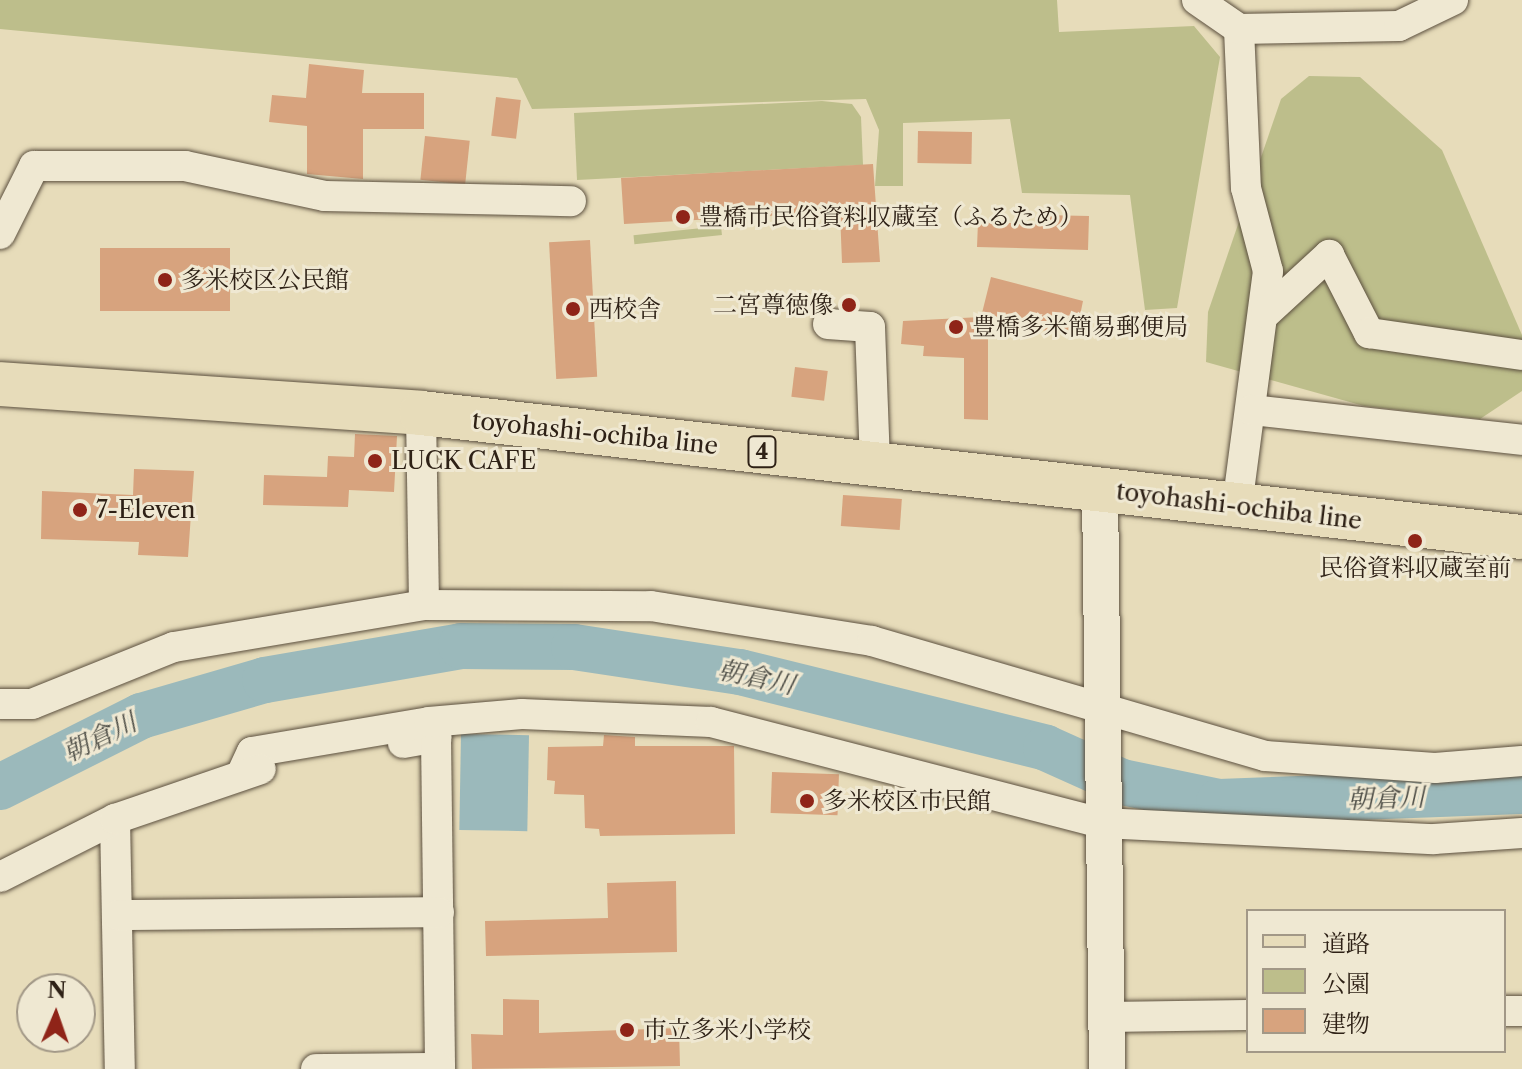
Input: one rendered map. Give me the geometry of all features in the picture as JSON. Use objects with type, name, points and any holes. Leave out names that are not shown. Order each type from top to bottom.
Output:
[{"type":"main road","name":"toyohashi-ochiba line","points":[[0,384],[421,413],[1522,537]]},
{"type":"street","points":[[1197,0],[1239,29],[1399,26],[1453,0]]},
{"type":"street","points":[[1237,507],[1266,313],[1268,271],[1246,188],[1239,29]]},
{"type":"street","points":[[0,234],[34,166],[185,166],[325,196],[571,201]]},
{"type":"street","points":[[1266,313],[1329,255],[1369,333],[1522,355]]},
{"type":"street","points":[[828,324],[870,327],[875,465]]},
{"type":"street","points":[[1252,410],[1522,440]]},
{"type":"street","points":[[421,413],[424,605]]},
{"type":"street","points":[[1100,490],[1100,714],[1107,1069]]},
{"type":"street","points":[[0,704],[32,704],[174,647],[424,605],[651,606],[730,615],[872,641],[1100,714],[1265,756],[1435,768],[1522,761]]},
{"type":"street","points":[[242,773],[252,752],[429,722],[522,714],[711,722],[1102,819],[1434,839],[1522,833]]},
{"type":"street","points":[[0,877],[115,819],[242,773],[436,737],[440,1068],[316,1069]]},
{"type":"street","points":[[115,819],[120,1069]]},
{"type":"street","points":[[118,915],[439,912]]},
{"type":"street","points":[[1106,1017],[1246,1015]]},
{"type":"green space","points":[[0,0],[1057,0],[1059,32],[1194,26],[1220,57],[1177,308],[1145,310],[1130,195],[1022,193],[1010,119],[903,123],[903,186],[875,186],[879,130],[866,99],[532,109],[517,78],[0,29]]},
{"type":"green space","points":[[1309,76],[1360,77],[1442,150],[1522,335],[1522,391],[1480,419],[1364,406],[1206,362],[1208,312],[1281,99]]},
{"type":"green space","points":[[822,101],[852,104],[861,117],[863,165],[577,180],[574,113]]},
{"type":"green space","points":[[721,226],[722,235],[634,244],[633,235]]},
{"type":"water","points":[[461,734],[529,735],[527,831],[459,830]]},
{"type":"building","points":[[309,64],[364,70],[362,93],[424,93],[424,129],[363,129],[363,179],[307,174],[307,126],[269,122],[272,95],[306,98]]},
{"type":"building","points":[[496,97],[521,100],[516,139],[491,136]]},
{"type":"building","points":[[918,131],[972,132],[971,164],[917,163]]},
{"type":"building","points":[[425,136],[470,141],[465,184],[420,180]]},
{"type":"building","name":"豊橋市民俗資料収蔵室（ふるため）","points":[[873,164],[880,262],[842,263],[840,212],[624,224],[621,178]]},
{"type":"building","points":[[1042,215],[1089,216],[1088,250],[977,247],[978,222],[1042,224]]},
{"type":"building","name":"西校舎","points":[[590,240],[597,377],[556,379],[549,242]]},
{"type":"building","name":"多米校区公民館","points":[[100,248],[230,248],[230,311],[100,311]]},
{"type":"building","points":[[991,277],[1083,301],[1076,335],[988,322],[988,420],[964,419],[964,358],[923,356],[924,346],[901,344],[903,321],[981,317]]},
{"type":"building","points":[[795,367],[828,371],[824,401],[791,397]]},
{"type":"building","points":[[355,434],[397,436],[394,492],[349,490],[348,507],[263,505],[264,475],[327,477],[328,456],[354,457]]},
{"type":"building","points":[[134,469],[194,471],[188,557],[138,555],[139,542],[41,539],[42,491],[133,495]]},
{"type":"building","points":[[843,495],[902,499],[900,530],[841,526]]},
{"type":"building","points":[[604,735],[635,737],[635,746],[734,746],[735,834],[600,836],[599,829],[585,828],[584,795],[554,794],[555,781],[547,780],[548,747],[603,746]]},
{"type":"building","name":"多米校区市民館","points":[[772,772],[839,774],[838,815],[771,813]]},
{"type":"building","points":[[676,881],[677,952],[486,956],[485,921],[608,918],[607,883]]},
{"type":"building","points":[[503,999],[539,1000],[539,1033],[679,1028],[680,1066],[472,1069],[471,1034],[503,1035]]},
{"type":"waterway","name":"朝倉川","points":[[0,787],[141,716],[265,680],[461,646],[574,647],[740,672],[1046,748],[1122,782],[1219,802],[1522,791]]},
{"type":"place","name":"豊橋市民俗資料収蔵室（ふるため）","points":[[683,217]]},
{"type":"place","name":"多米校区公民館","points":[[165,280]]},
{"type":"place","name":"二宮尊徳像","points":[[849,305]]},
{"type":"place","name":"西校舎","points":[[573,309]]},
{"type":"place","name":"豊橋多米簡易郵便局","points":[[956,327]]},
{"type":"place","name":"LUCK CAFE","points":[[375,461]]},
{"type":"place","name":"7-Eleven","points":[[80,510]]},
{"type":"place","name":"民俗資料収蔵室前","points":[[1415,541]]},
{"type":"place","name":"多米校区市民館","points":[[807,801]]},
{"type":"place","name":"市立多米小学校","points":[[627,1030]]}]
